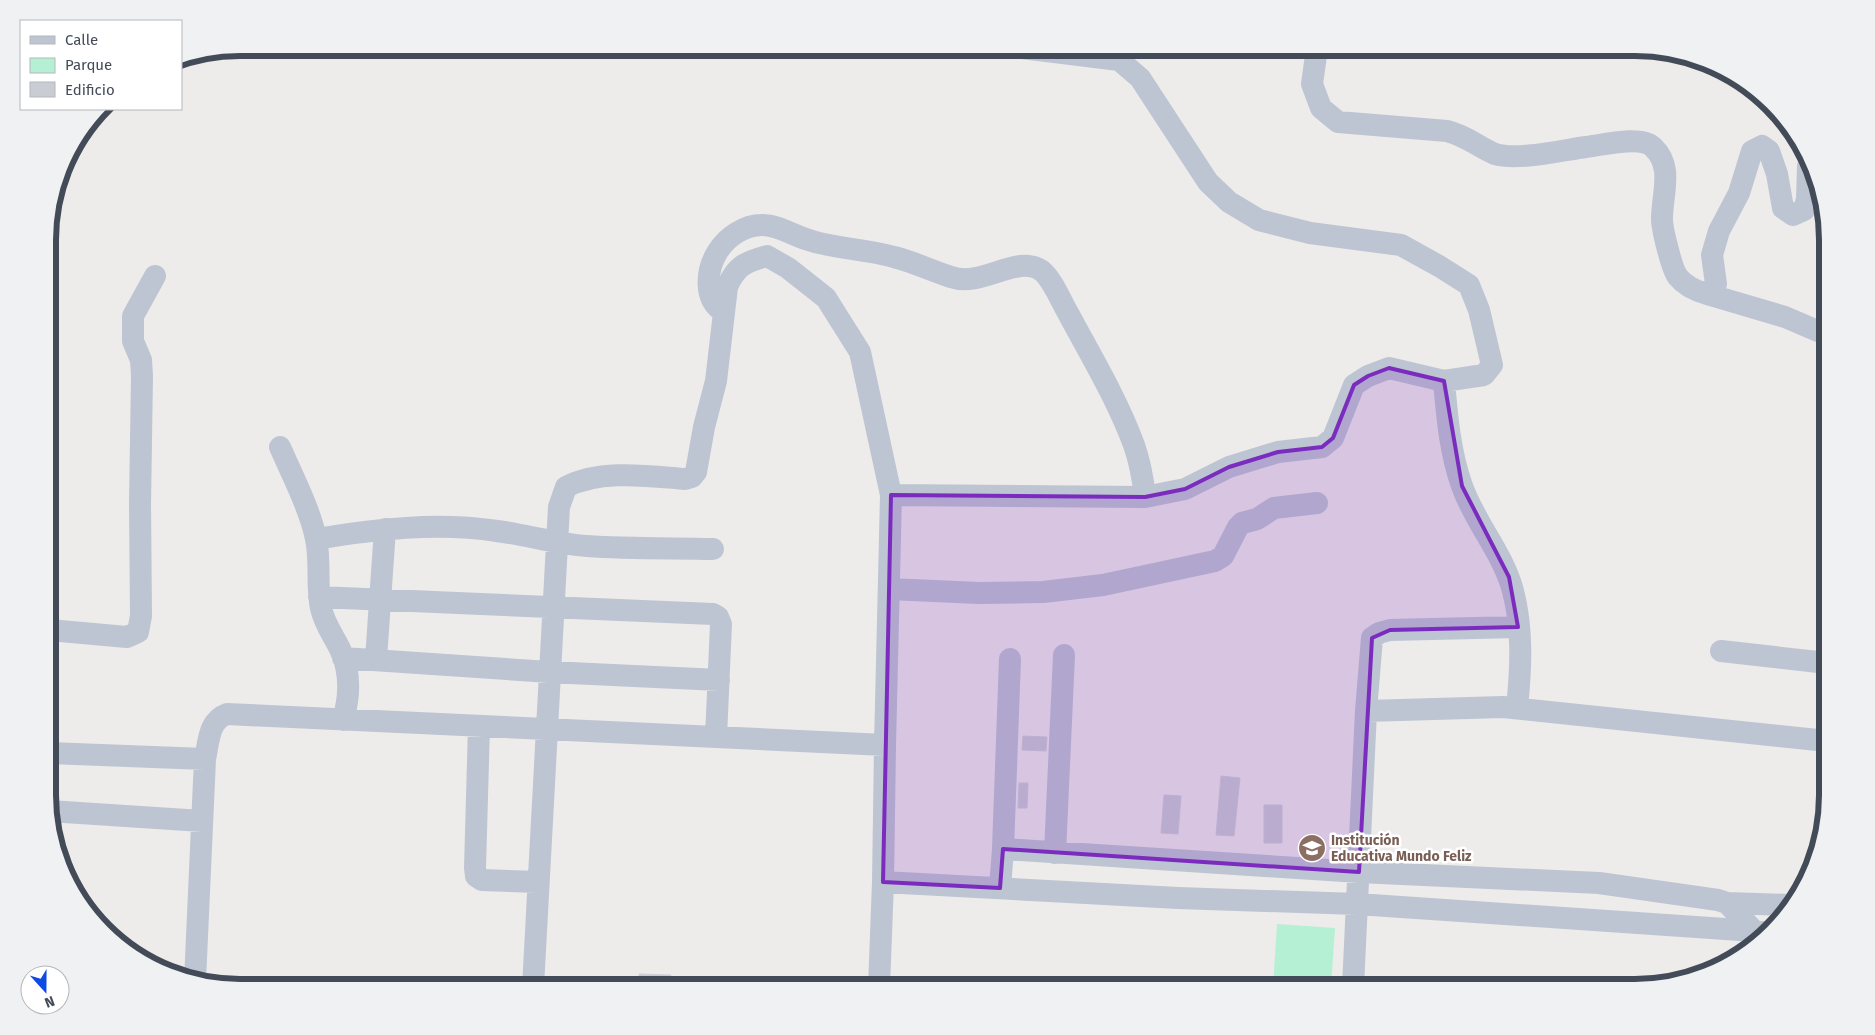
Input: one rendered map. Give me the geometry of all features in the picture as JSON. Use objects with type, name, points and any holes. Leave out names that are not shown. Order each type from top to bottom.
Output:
[{"type":"street","points":[[891,495],[1145,497],[1185,489],[1229,467],[1278,452],[1322,447],[1333,438],[1354,385],[1368,376],[1389,368],[1444,381],[1484,375],[1492,365],[1479,310],[1469,285],[1440,266],[1401,245],[1310,233],[1259,220],[1229,202],[1208,182],[1140,78],[1119,60],[1096,56]]},
{"type":"street","points":[[1316,56],[1312,84],[1321,108],[1338,122],[1447,131],[1462,135],[1496,154],[1522,156],[1632,141],[1651,145],[1663,160],[1666,178],[1662,220],[1677,276],[1695,291],[1785,317],[1819,332]]},
{"type":"street","points":[[1707,294],[1716,284],[1712,255],[1719,231],[1739,193],[1752,151],[1762,146],[1769,152],[1777,174],[1783,208],[1793,215],[1804,210],[1807,199],[1808,177]]},
{"type":"street","points":[[724,312],[713,304],[709,294],[709,276],[712,264],[719,250],[729,238],[754,226],[763,225],[790,231],[811,241],[893,256],[964,281],[1023,265],[1038,268],[1047,276],[1095,362],[1129,432],[1139,463],[1145,497]]},
{"type":"street","points":[[532,979],[559,507],[566,487],[580,480],[640,475],[685,479],[692,477],[696,472],[704,427],[716,381],[727,287],[732,275],[743,264],[767,256],[788,268],[826,298],[860,352],[891,495],[884,882],[879,979]]},
{"type":"street","points":[[56,631],[127,637],[138,632],[141,616],[142,376],[141,360],[133,341],[133,316],[155,276]]},
{"type":"street","points":[[1444,381],[1452,446],[1462,486],[1484,531],[1502,561],[1509,577],[1516,603],[1521,665],[1517,708]]},
{"type":"street","points":[[280,447],[302,497],[316,538],[319,597],[324,620],[343,658],[349,682],[348,701],[343,720]]},
{"type":"street","points":[[889,589],[979,593],[1043,592],[1103,585],[1215,561],[1223,556],[1242,523],[1257,519],[1274,508],[1317,502]]},
{"type":"street","points":[[316,538],[385,529],[419,527],[466,528],[497,531],[588,546],[713,549]]},
{"type":"street","points":[[376,660],[385,529]]},
{"type":"street","points":[[319,597],[713,614],[718,617],[721,624],[716,737]]},
{"type":"street","points":[[1353,979],[1366,711],[1372,638],[1379,633],[1390,630],[1518,627]]},
{"type":"street","points":[[1721,651],[1819,662]]},
{"type":"street","points":[[1055,852],[1064,655]]},
{"type":"street","points":[[343,658],[549,672],[719,680]]},
{"type":"street","points":[[1000,888],[1010,659]]},
{"type":"street","points":[[1366,711],[1503,707],[1819,740]]},
{"type":"street","points":[[195,973],[205,760],[212,725],[218,717],[227,714],[885,745]]},
{"type":"street","points":[[479,726],[476,876],[482,880],[538,882]]},
{"type":"street","points":[[56,753],[205,760]]},
{"type":"street","points":[[57,812],[202,821]]},
{"type":"street","points":[[1003,849],[1359,872],[1599,883],[1718,900],[1727,903],[1783,905]]},
{"type":"street","points":[[884,882],[1178,898],[1357,904],[1757,932]]},
{"type":"street","points":[[1727,903],[1759,930]]},
{"type":"highlighted area","points":[[1389,368],[1444,381],[1462,486],[1509,577],[1518,627],[1390,630],[1372,638],[1359,872],[1003,849],[1000,888],[883,882],[891,495],[1145,497],[1185,489],[1229,467],[1278,452],[1322,447],[1333,438],[1354,385],[1368,376]]},
{"type":"green space","points":[[1277,924],[1335,928],[1332,979],[1274,979]]},
{"type":"building","points":[[1023,736],[1047,737],[1046,751],[1022,750]]},
{"type":"building","points":[[1221,776],[1240,778],[1234,836],[1216,835]]},
{"type":"building","points":[[1019,783],[1028,783],[1027,808],[1018,808]]},
{"type":"building","points":[[1164,795],[1181,796],[1178,834],[1161,833]]},
{"type":"building","points":[[1264,805],[1282,805],[1282,843],[1264,843]]},
{"type":"building","points":[[639,974],[671,975],[671,979],[639,979]]},
{"type":"place","name":"Institución Educativa Mundo Feliz","points":[[1312,848]]}]
